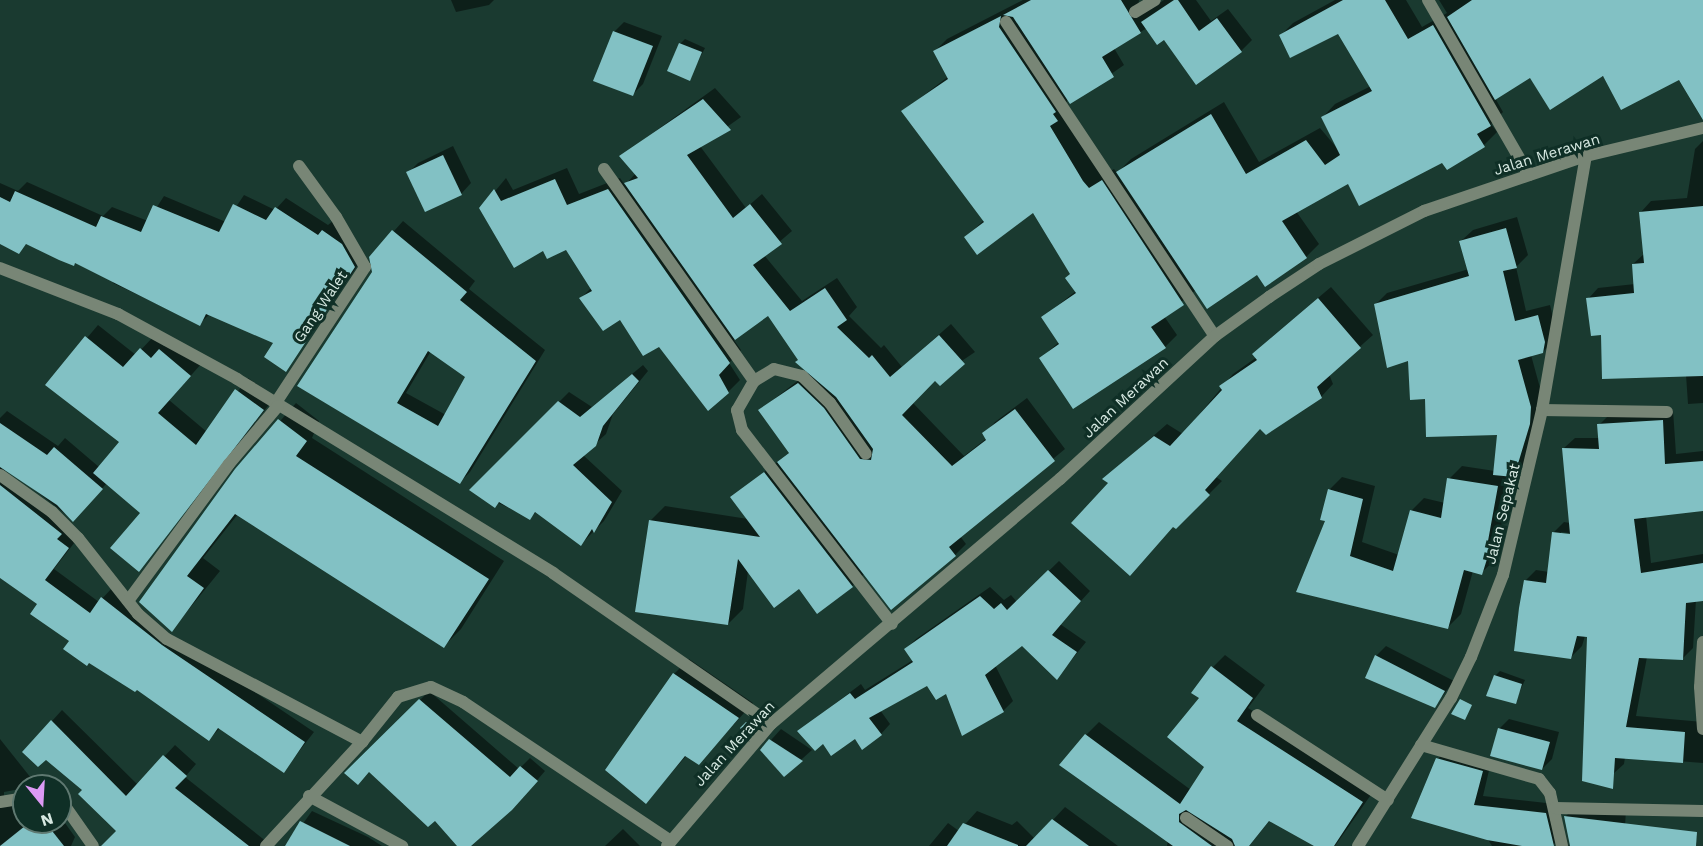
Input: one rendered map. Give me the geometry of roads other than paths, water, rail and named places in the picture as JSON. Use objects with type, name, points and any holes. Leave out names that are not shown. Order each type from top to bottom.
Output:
[{"type":"street","points":[[1135,12],[1155,0]]},
{"type":"street","points":[[1428,0],[1529,175]]},
{"type":"street","points":[[1006,22],[1215,336]]},
{"type":"street","name":"Jalan Merawan","points":[[669,843],[771,724],[892,624],[1060,479],[1215,336],[1319,264],[1377,232],[1529,175],[1586,156],[1703,128]]},
{"type":"street","name":"Jalan Sepakat","points":[[1358,846],[1451,698],[1487,619],[1517,524],[1542,410],[1586,156]]},
{"type":"street","name":"Gang Walet","points":[[276,405],[365,267],[336,217],[299,166]]},
{"type":"street","points":[[604,169],[754,381]]},
{"type":"street","points":[[0,268],[118,314],[276,405],[553,573],[771,724]]},
{"type":"street","points":[[866,454],[830,403],[802,376],[792,370],[774,369],[754,381],[737,410],[742,430],[892,624]]},
{"type":"street","points":[[128,602],[229,464],[276,405]]},
{"type":"street","points":[[1542,410],[1667,412]]},
{"type":"street","points":[[0,475],[52,512],[78,538],[147,624],[180,647],[362,742]]},
{"type":"street","points":[[1703,642],[1700,687],[1703,729]]},
{"type":"street","points":[[266,846],[309,796],[362,742],[398,697],[421,688],[444,691],[669,843]]},
{"type":"street","points":[[1257,715],[1388,801]]},
{"type":"street","points":[[1421,745],[1532,776],[1545,784],[1555,808],[1562,846]]},
{"type":"street","points":[[309,796],[402,846]]},
{"type":"street","points":[[1555,808],[1703,811]]},
{"type":"street","points":[[72,816],[93,846]]},
{"type":"street","points":[[1186,819],[1227,846]]}]
